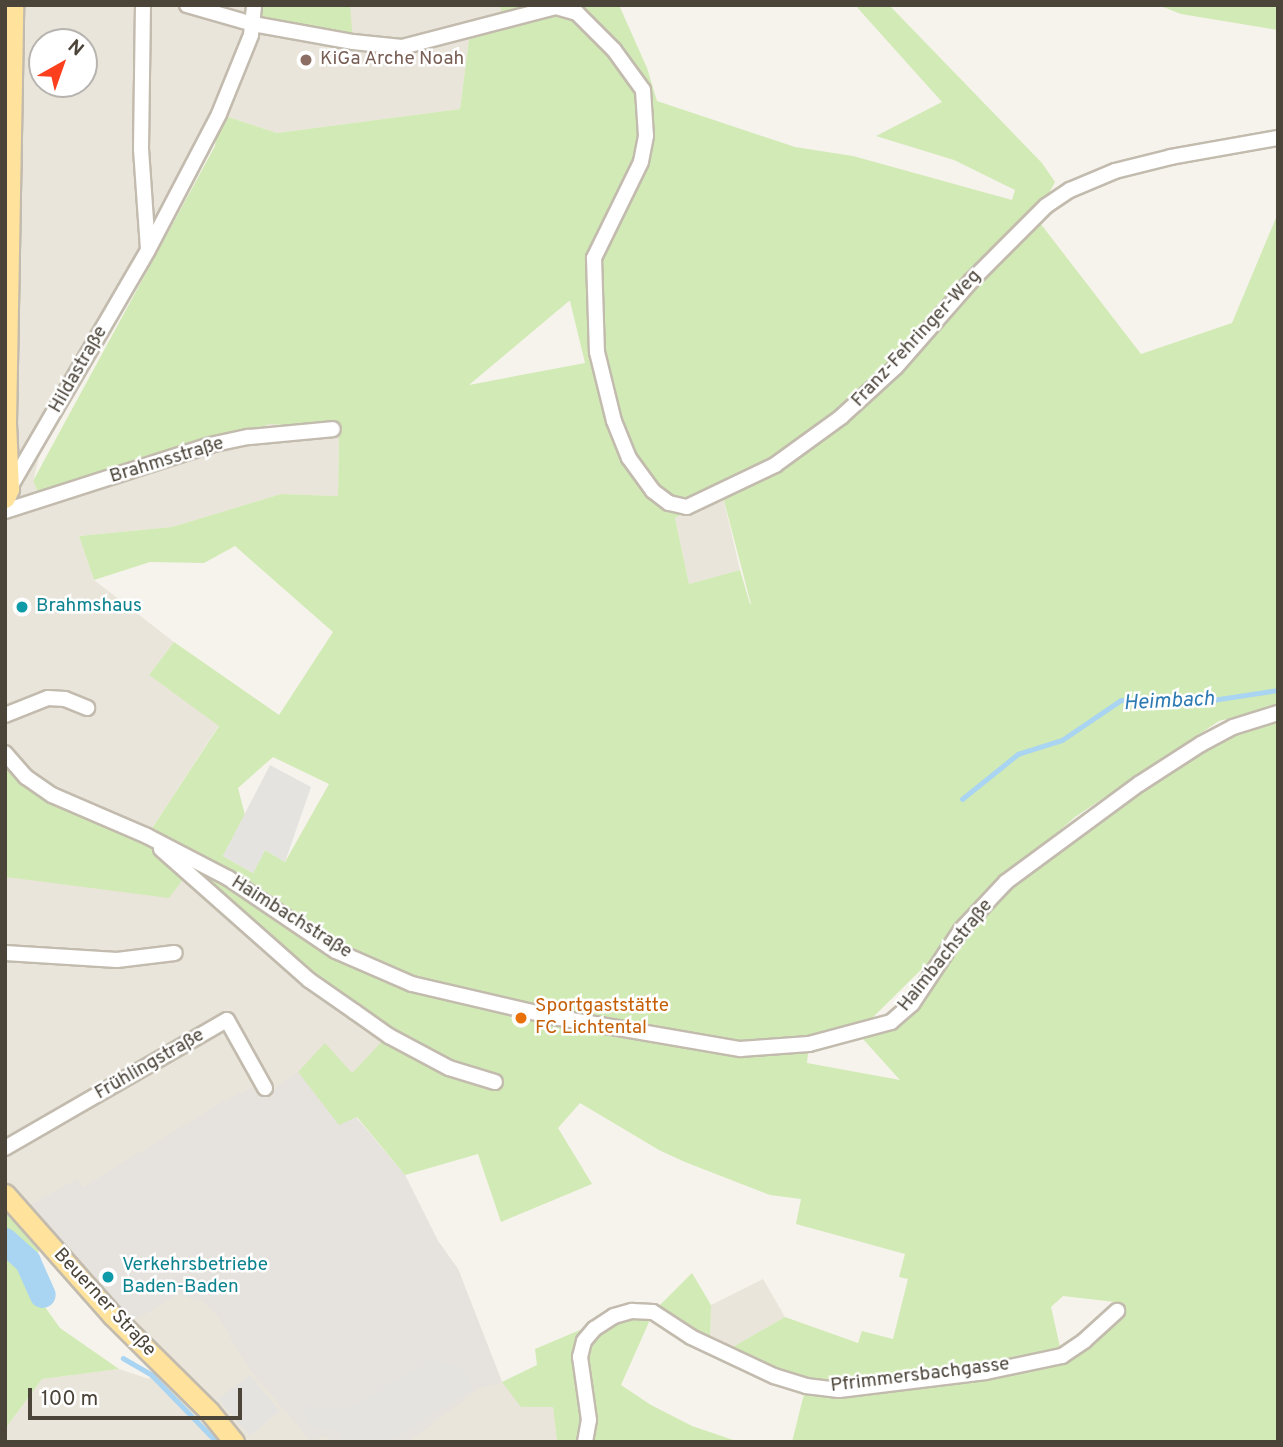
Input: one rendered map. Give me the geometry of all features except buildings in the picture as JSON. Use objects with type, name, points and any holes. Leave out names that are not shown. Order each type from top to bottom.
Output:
[{"type":"main road","points":[[7,494],[6,227],[13,5]]},
{"type":"main road","name":"Beuerner Straße","points":[[5,1194],[112,1315],[209,1411],[232,1441]]},
{"type":"street","points":[[143,5],[141,149],[148,250]]},
{"type":"street","name":"Franz-Fehringer-Weg","points":[[187,5],[253,24],[353,42],[402,47],[556,7],[577,13],[632,73],[643,90],[646,117],[641,162],[594,258],[597,352],[614,421],[629,458],[653,491],[669,503],[687,507],[751,478],[810,442],[869,393],[1046,205],[1070,190],[1115,172],[1171,157],[1278,138]]},
{"type":"street","name":"Hildastraße","points":[[7,494],[148,250],[219,114],[253,24],[254,5]]},
{"type":"street","name":"Brahmsstraße","points":[[5,511],[210,446],[250,437],[333,429]]},
{"type":"street","points":[[5,715],[48,698],[65,699],[87,708]]},
{"type":"street","name":"Haimbachstraße","points":[[5,753],[26,777],[52,795],[147,836],[228,878],[336,951],[412,984],[554,1017],[740,1049],[809,1044],[891,1022],[912,1004],[961,930],[1006,882],[1139,784],[1201,744],[1233,727],[1278,713]]},
{"type":"street","name":"Haimbachstraße","points":[[147,836],[318,986],[401,1042],[449,1068],[495,1082]]},
{"type":"street","points":[[5,953],[117,960],[175,953]]},
{"type":"street","name":"Frühlingstraße","points":[[5,1148],[227,1020],[265,1088]]},
{"type":"street","name":"Pfrimmersbachgasse","points":[[585,1442],[589,1420],[580,1357],[584,1341],[604,1323],[632,1311],[653,1312],[691,1337],[774,1376],[806,1386],[839,1390],[986,1372],[1062,1356],[1092,1335],[1117,1311]]},
{"type":"shaded area","points":[[5,5],[500,5],[503,20],[469,39],[460,109],[277,133],[219,114],[46,428],[33,482],[210,445],[270,424],[333,429],[339,436],[338,496],[281,494],[172,527],[79,536],[94,580],[174,642],[149,675],[219,725],[147,836],[91,815],[5,758]]},
{"type":"shaded area","points":[[722,493],[740,570],[689,584],[675,518]]},
{"type":"shaded area","points":[[270,765],[311,787],[285,862],[265,850],[253,873],[223,856]]},
{"type":"shaded area","points":[[187,873],[389,1036],[352,1073],[299,1073],[405,1175],[438,1241],[458,1269],[502,1382],[553,1406],[557,1442],[5,1442],[5,1429],[42,1379],[119,1369],[149,1379],[160,1349],[30,1205],[14,1190],[5,1195],[5,875]]},
{"type":"shaded area","points":[[298,1072],[339,1125],[356,1117],[405,1175],[438,1241],[458,1269],[502,1382],[480,1388],[408,1442],[330,1442],[326,1436],[311,1441],[251,1371],[216,1314],[204,1302],[177,1294],[134,1321],[30,1205],[77,1179],[83,1187],[222,1102],[251,1088],[268,1093]]},
{"type":"shaded area","points":[[763,1279],[785,1317],[724,1352],[710,1346],[711,1305]]},
{"type":"shaded area","points":[[432,1359],[458,1366],[474,1388],[388,1442],[345,1442],[337,1431],[308,1425],[302,1405],[348,1410]]},
{"type":"shaded area","points":[[250,1375],[280,1411],[250,1436],[218,1399]]},
{"type":"green space","points":[[254,5],[350,5],[353,42],[253,24]]},
{"type":"green space","points":[[500,5],[619,5],[647,68],[657,101],[795,147],[853,156],[1012,200],[1015,190],[954,160],[876,136],[942,102],[855,5],[889,5],[1042,163],[1055,182],[1048,195],[916,339],[831,421],[726,491],[760,481],[855,415],[900,372],[1014,243],[1040,223],[1141,354],[1232,323],[1278,213],[1278,706],[1219,721],[1075,817],[995,887],[941,950],[859,1031],[809,1044],[807,1063],[900,1080],[863,1039],[900,1025],[932,989],[970,923],[1012,882],[1136,787],[1227,734],[1278,715],[1278,1442],[792,1442],[806,1386],[724,1352],[785,1317],[858,1343],[862,1331],[893,1339],[908,1279],[899,1277],[905,1254],[796,1224],[801,1199],[770,1195],[685,1162],[659,1150],[580,1103],[558,1128],[592,1184],[501,1222],[478,1154],[405,1175],[357,1117],[339,1125],[298,1072],[325,1043],[352,1073],[392,1031],[308,972],[187,874],[169,898],[6,877],[5,758],[26,777],[147,836],[219,726],[149,675],[174,642],[279,715],[333,632],[235,546],[204,563],[150,562],[94,580],[79,536],[172,527],[281,494],[338,496],[339,436],[333,429],[270,424],[210,445],[39,494],[33,481],[215,146],[219,114],[277,133],[460,109],[469,39],[503,21]],"holes":[[[569,301],[585,363],[469,385]],[[722,493],[751,604],[740,570],[689,584],[675,518]],[[273,757],[329,784],[285,862],[265,850],[253,873],[223,856],[245,815],[238,788]],[[1063,1296],[1124,1303],[1125,1314],[1101,1334],[1062,1356],[1051,1307]]]},
{"type":"green space","points":[[1158,5],[1278,5],[1278,30],[1181,14]]},
{"type":"green space","points":[[5,1204],[39,1247],[32,1289],[60,1328],[119,1369],[42,1379],[5,1429]]},
{"type":"green space","points":[[692,1273],[711,1305],[710,1346],[653,1313],[621,1385],[651,1405],[692,1426],[739,1442],[557,1442],[553,1407],[521,1407],[502,1382],[537,1365],[535,1349],[580,1330],[653,1312]]},
{"type":"waterway","name":"Heimbach","points":[[962,799],[1018,754],[1062,740],[1121,700],[1206,701],[1278,690]]},
{"type":"waterway","points":[[5,1241],[28,1262],[43,1295]]},
{"type":"waterway","points":[[123,1358],[152,1375],[217,1442]]},
{"type":"place","name":"KiGa Arche Noah","points":[[306,60]]},
{"type":"place","name":"Brahmshaus","points":[[22,607]]},
{"type":"place","name":"Sportgaststätte FC Lichtental","points":[[521,1018]]},
{"type":"place","name":"Verkehrsbetriebe Baden-Baden","points":[[108,1277]]}]
